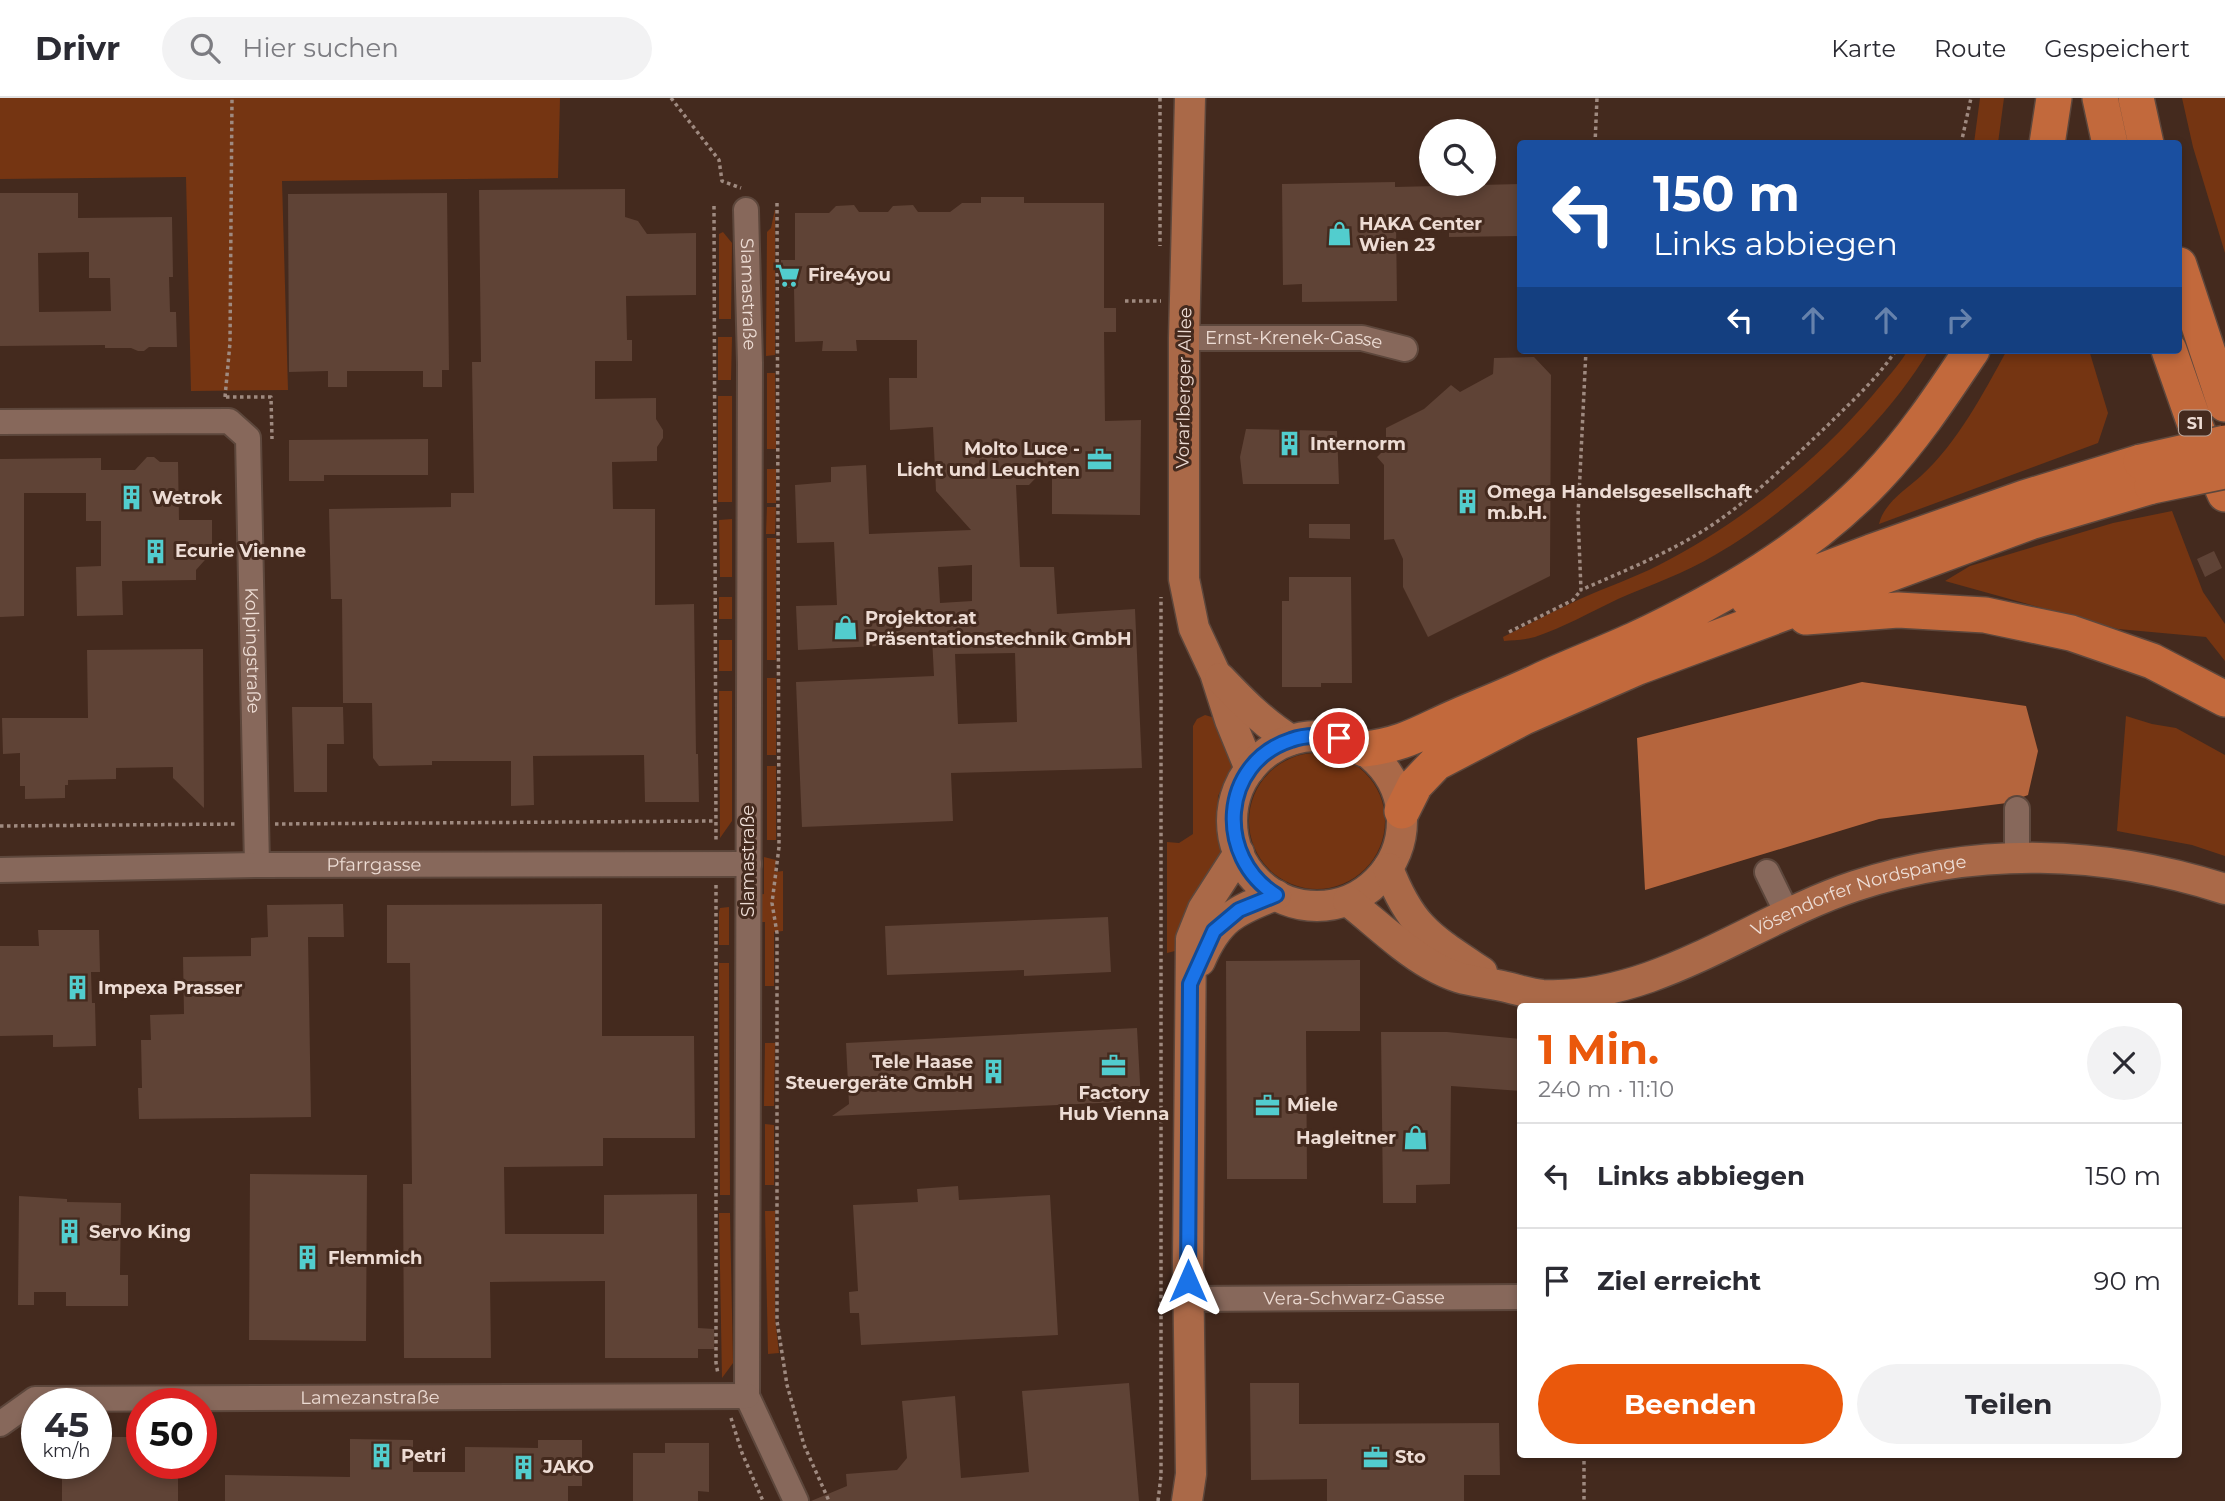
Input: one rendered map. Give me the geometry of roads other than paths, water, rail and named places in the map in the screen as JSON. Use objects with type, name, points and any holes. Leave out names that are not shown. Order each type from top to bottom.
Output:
[{"type":"highway","points":[[2048,140],[2054,98]]},
{"type":"highway","points":[[2101,98],[2109,140]]},
{"type":"highway","points":[[2136,98],[2145,140]]},
{"type":"highway","name":"S1","points":[[2182,274],[2225,404]]},
{"type":"highway","points":[[1364,749],[1406,741],[1635,639],[1760,572],[1816,533],[1875,479],[1930,414],[1969,354]]},
{"type":"highway","name":"S1","points":[[2170,354],[2197,430],[2225,494]]},
{"type":"highway","points":[[1402,811],[1415,785],[1426,771],[1451,754],[1524,717],[1638,667],[2030,522],[2225,443]]},
{"type":"highway","points":[[1635,639],[2024,498],[2147,474],[2225,471]]},
{"type":"highway","points":[[1734,630],[1813,615],[1898,610],[1985,615],[2071,633],[2140,657],[2225,699]]},
{"type":"main road","name":"Vorarlberger Allee","points":[[1190,98],[1184,338],[1185,579],[1194,628],[1215,673],[1250,769]]},
{"type":"main road","name":"Vorarlberger Allee","points":[[1215,673],[1252,711],[1291,740]]},
{"type":"main road","points":[[1315,735],[1339,738],[1364,749],[1385,768],[1396,789],[1402,811],[1400,842],[1388,868],[1369,889],[1348,901],[1321,906],[1294,903],[1276,895],[1250,873],[1238,853],[1233,824],[1236,796],[1250,769],[1269,751],[1291,740],[1315,735]]},
{"type":"main road","points":[[1187,1501],[1191,1474],[1188,1299],[1191,939],[1203,909],[1238,853]]},
{"type":"main road","name":"Vösendorfer Nordspange","points":[[1348,901],[1430,964],[1462,980],[1574,1000],[1658,973],[1787,913],[1838,892],[1901,872],[1967,861],[2046,857],[2158,870],[2225,889]]},
{"type":"main road","name":"Vösendorfer Nordspange","points":[[1388,868],[1404,906],[1414,921],[1442,946],[1503,986]]},
{"type":"main road","points":[[1190,984],[1214,931],[1239,910],[1276,895]]},
{"type":"street","name":"Slamastraße","points":[[746,210],[750,363],[747,1396],[796,1501]]},
{"type":"street","name":"Ernst-Krenek-Gasse","points":[[1184,338],[1362,338],[1405,349]]},
{"type":"street","name":"Kolpingstraße","points":[[0,422],[229,421],[248,438],[257,865]]},
{"type":"street","points":[[2017,809],[2017,857]]},
{"type":"street","name":"Pfarrgasse","points":[[0,870],[257,865],[748,864]]},
{"type":"street","points":[[1768,872],[1787,913]]},
{"type":"street","name":"Vera-Schwarz-Gasse","points":[[1188,1299],[1517,1297]]},
{"type":"street","name":"Lamezanstraße","points":[[0,1424],[35,1399],[747,1396]]},
{"type":"place","name":"HAKA Center Wien 23","points":[[1339,234]]},
{"type":"place","name":"Fire4you","points":[[788,275]]},
{"type":"place","name":"Internorm","points":[[1290,444]]},
{"type":"place","name":"Molto Luce - Licht und Leuchten","points":[[1100,459]]},
{"type":"place","name":"Wetrok","points":[[132,498]]},
{"type":"place","name":"Omega Handelsgesellschaft m.b.H.","points":[[1467,502]]},
{"type":"place","name":"Ecurie Vienne","points":[[155,551]]},
{"type":"place","name":"Projektor.at Präsentationstechnik GmbH","points":[[845,628]]},
{"type":"place","name":"Impexa Prasser","points":[[78,988]]},
{"type":"place","name":"Factory Hub Vienna","points":[[1114,1066]]},
{"type":"place","name":"Tele Haase Steuergeräte GmbH","points":[[993,1072]]},
{"type":"place","name":"Miele","points":[[1267,1105]]},
{"type":"place","name":"Hagleitner","points":[[1416,1138]]},
{"type":"place","name":"Servo King","points":[[69,1232]]},
{"type":"place","name":"Flemmich","points":[[308,1258]]},
{"type":"place","name":"Petri","points":[[381,1456]]},
{"type":"place","name":"Sto","points":[[1375,1457]]},
{"type":"place","name":"JAKO","points":[[523,1467]]}]
